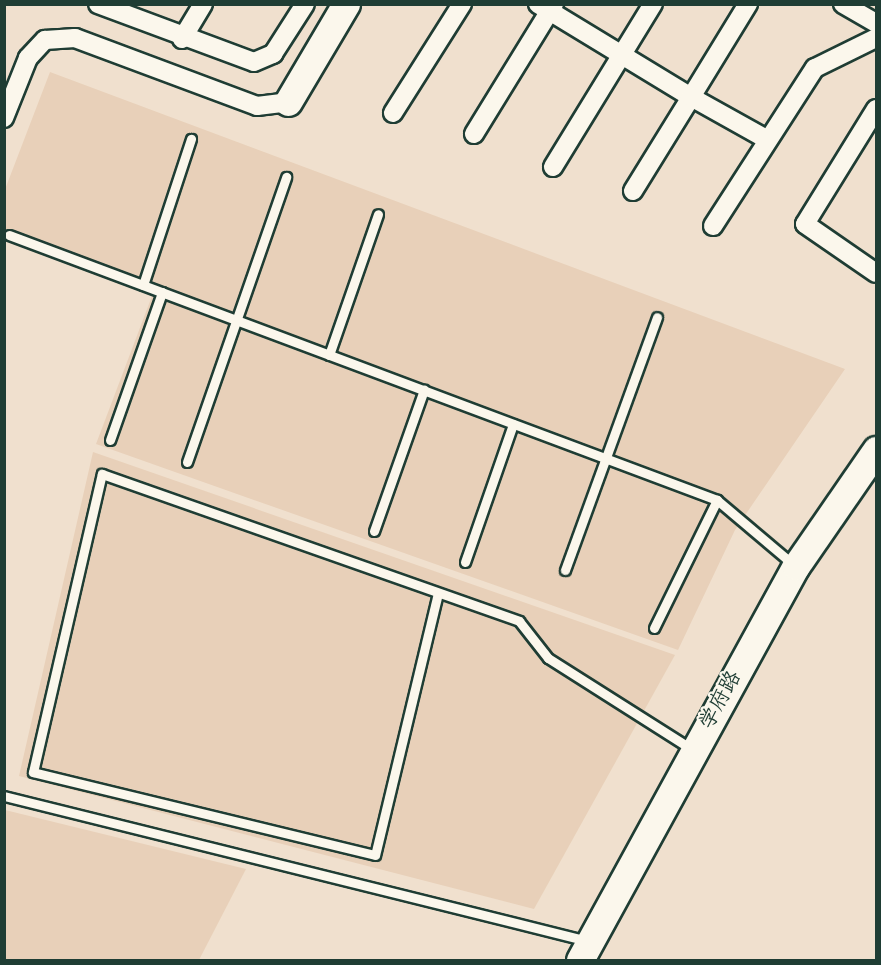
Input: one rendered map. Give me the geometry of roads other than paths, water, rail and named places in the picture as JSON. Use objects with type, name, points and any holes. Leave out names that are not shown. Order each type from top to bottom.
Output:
[{"type":"street","points":[[98,4],[182,39],[254,62],[273,54],[304,4]]},
{"type":"street","points":[[4,118],[28,58],[45,40],[75,38],[257,106],[288,102],[346,4]]},
{"type":"street","points":[[393,113],[462,4]]},
{"type":"street","points":[[553,167],[653,4]]},
{"type":"street","points":[[633,191],[748,4]]},
{"type":"street","points":[[843,4],[876,23]]},
{"type":"street","points":[[182,39],[199,6]]},
{"type":"street","points":[[474,134],[548,7],[691,97],[768,140]]},
{"type":"street","points":[[713,226],[815,68],[876,38]]},
{"type":"street","points":[[876,109],[805,224],[876,273]]},
{"type":"street","name":"学府路","points":[[585,951],[796,566],[876,450]]},
{"type":"lane","points":[[143,285],[191,139]]},
{"type":"lane","points":[[187,462],[286,177]]},
{"type":"lane","points":[[329,355],[378,214]]},
{"type":"lane","points":[[9,235],[717,500],[796,566]]},
{"type":"lane","points":[[110,440],[162,292]]},
{"type":"lane","points":[[565,570],[657,317]]},
{"type":"lane","points":[[374,531],[424,390]]},
{"type":"lane","points":[[465,562],[513,424]]},
{"type":"lane","points":[[438,593],[375,855],[33,772],[102,474],[519,621],[548,658],[695,751]]},
{"type":"lane","points":[[654,628],[717,500]]},
{"type":"lane","points":[[4,796],[585,951]]}]
